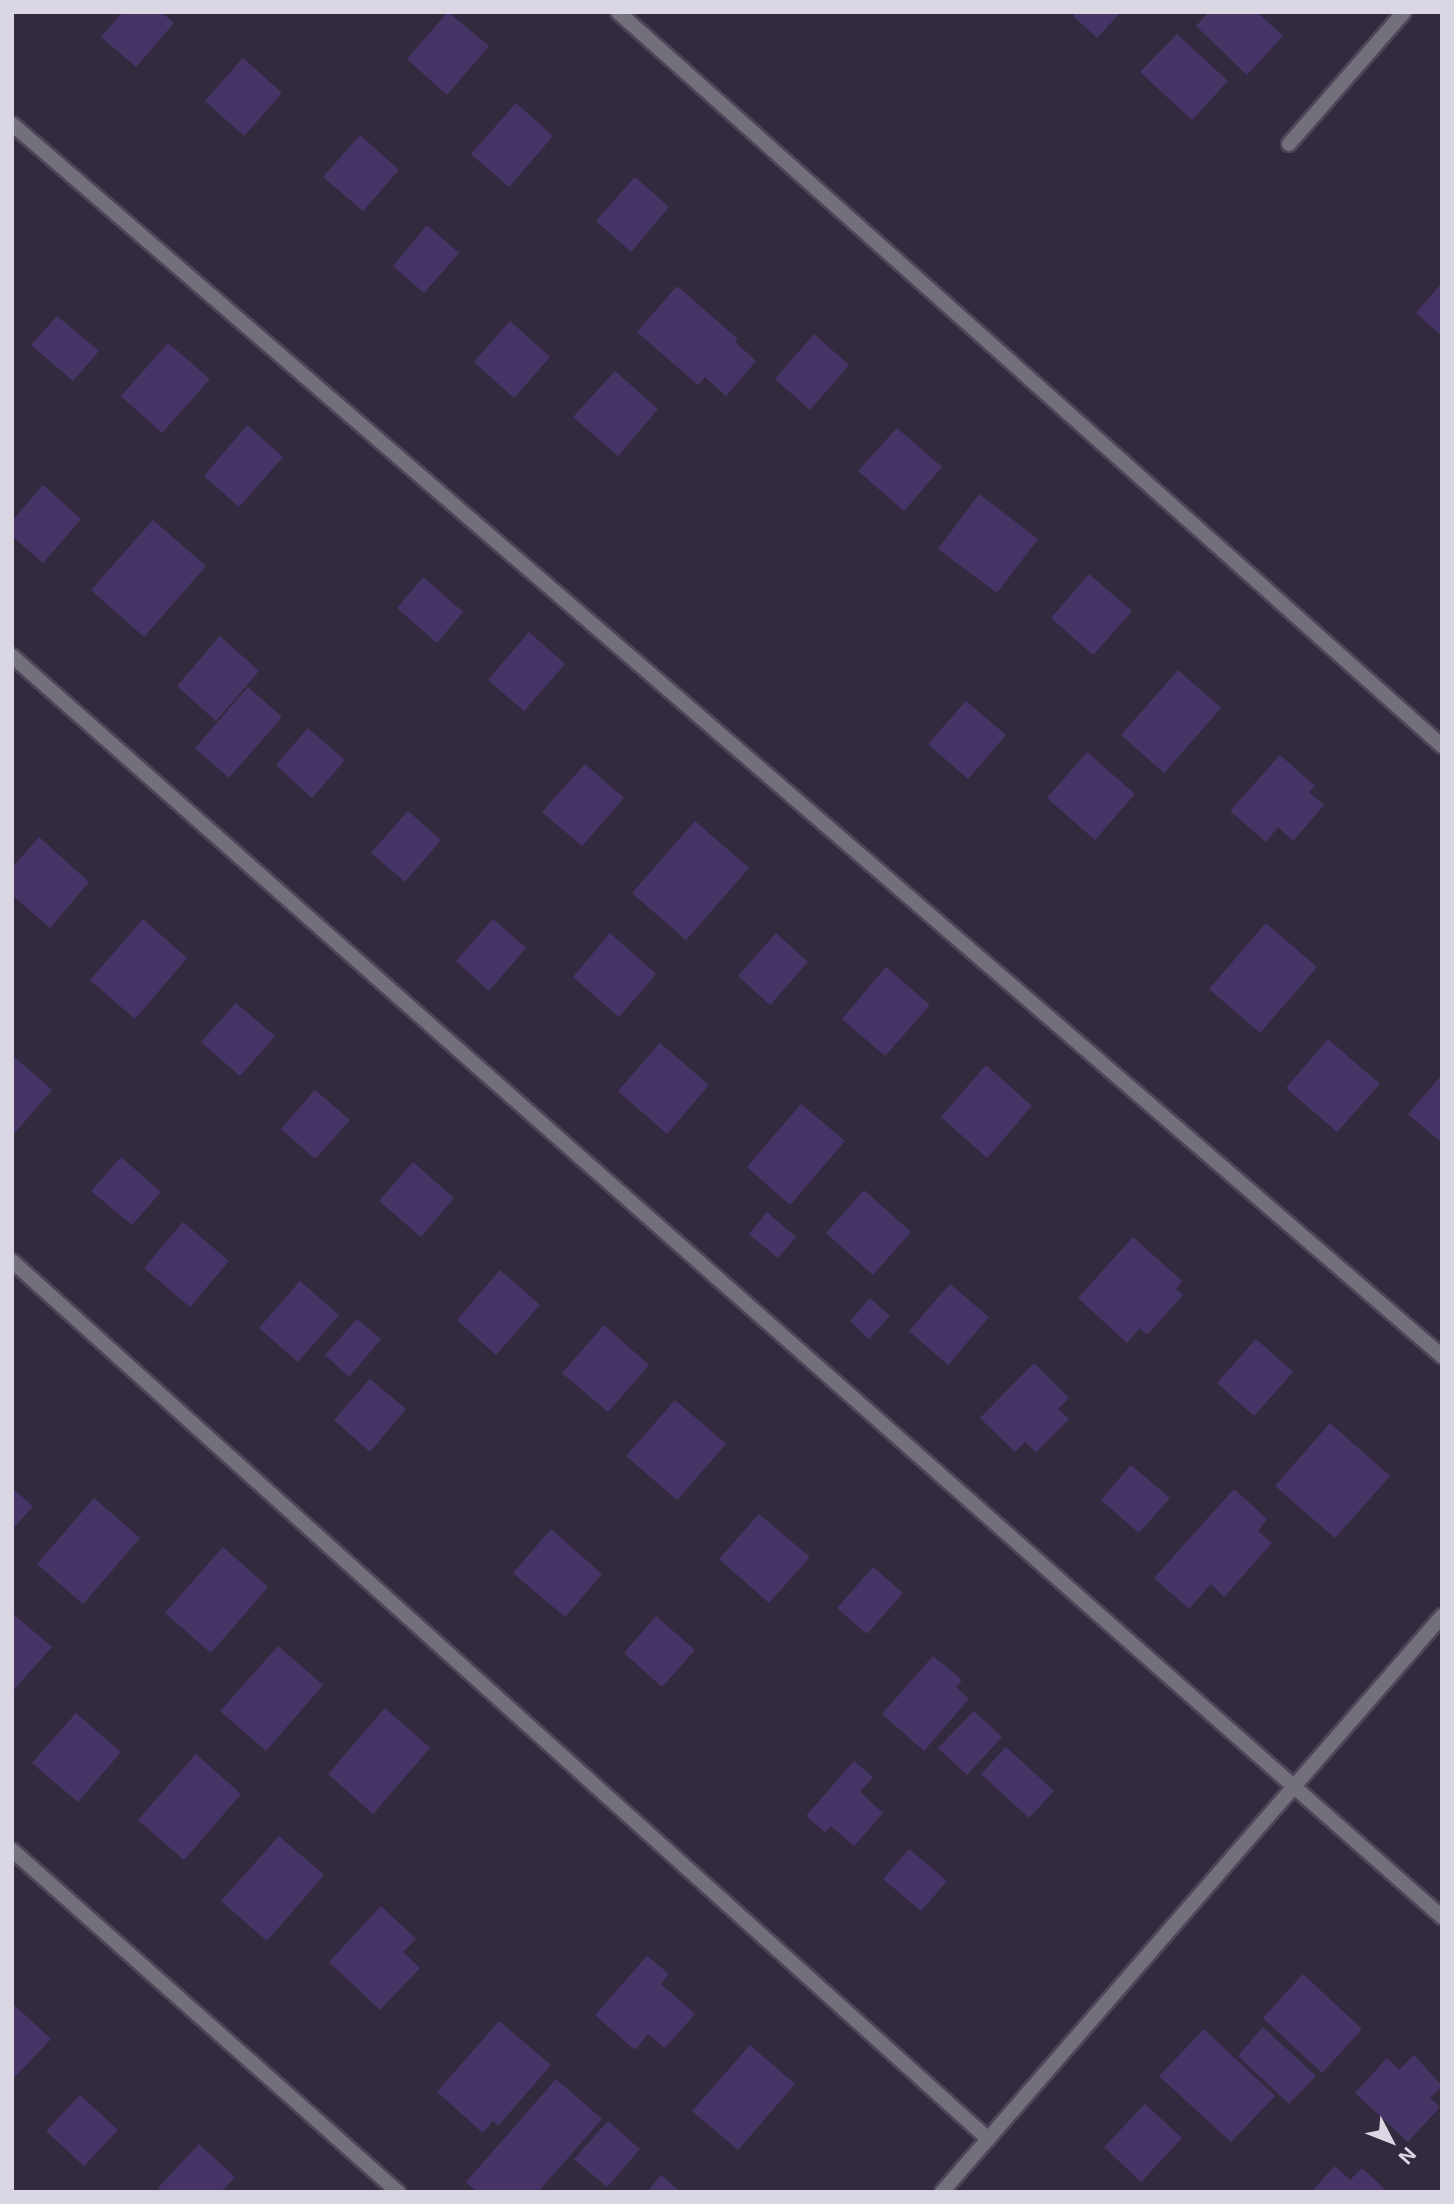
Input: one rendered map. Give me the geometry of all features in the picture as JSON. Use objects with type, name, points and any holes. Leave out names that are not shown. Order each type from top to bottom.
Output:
[{"type":"street","points":[[618,12],[1442,746]]},
{"type":"street","points":[[1289,144],[1404,12]]},
{"type":"street","points":[[12,124],[1442,1356]]},
{"type":"street","points":[[12,656],[1295,1784],[1442,1917]]},
{"type":"street","points":[[12,1261],[988,2139]]},
{"type":"street","points":[[943,2192],[1442,1616]]},
{"type":"street","points":[[12,1850],[398,2192]]},
{"type":"building","points":[[123,12],[161,12],[174,23],[136,67],[101,37]]},
{"type":"building","points":[[448,12],[489,46],[447,95],[407,59]]},
{"type":"building","points":[[1077,12],[1121,12],[1097,38],[1073,16]]},
{"type":"building","points":[[1209,12],[1257,12],[1283,36],[1247,75],[1196,26]]},
{"type":"building","points":[[1177,34],[1228,81],[1192,120],[1140,72]]},
{"type":"building","points":[[243,58],[282,93],[244,136],[205,101]]},
{"type":"building","points":[[516,103],[553,136],[509,187],[471,154]]},
{"type":"building","points":[[360,135],[399,170],[363,211],[323,177]]},
{"type":"building","points":[[635,177],[669,207],[631,252],[596,221]]},
{"type":"building","points":[[427,225],[459,253],[424,293],[393,266]]},
{"type":"building","points":[[1442,283],[1442,336],[1416,313]]},
{"type":"building","points":[[677,286],[738,339],[735,342],[756,361],[726,396],[705,377],[698,385],[637,332]]},
{"type":"building","points":[[57,316],[99,351],[73,381],[31,345]]},
{"type":"building","points":[[510,321],[550,357],[514,398],[474,362]]},
{"type":"building","points":[[814,334],[849,365],[810,410],[775,379]]},
{"type":"building","points":[[168,343],[210,379],[162,433],[121,396]]},
{"type":"building","points":[[615,371],[658,409],[618,456],[573,417]]},
{"type":"building","points":[[247,425],[283,457],[239,507],[204,476]]},
{"type":"building","points":[[897,428],[942,467],[904,511],[858,471]]},
{"type":"building","points":[[43,485],[81,519],[43,563],[12,536],[12,521]]},
{"type":"building","points":[[979,494],[1038,539],[997,593],[938,549]]},
{"type":"building","points":[[153,520],[206,566],[144,637],[91,590]]},
{"type":"building","points":[[1089,574],[1132,611],[1093,655],[1051,618]]},
{"type":"building","points":[[423,577],[463,612],[437,643],[397,608]]},
{"type":"building","points":[[529,632],[565,664],[524,711],[488,680]]},
{"type":"building","points":[[220,636],[259,671],[216,721],[177,686]]},
{"type":"building","points":[[1178,670],[1221,708],[1164,773],[1121,735]]},
{"type":"building","points":[[248,687],[282,717],[229,778],[195,748]]},
{"type":"building","points":[[966,701],[1006,735],[968,779],[928,744]]},
{"type":"building","points":[[308,728],[345,760],[312,798],[276,765]]},
{"type":"building","points":[[1087,752],[1135,794],[1095,840],[1047,798]]},
{"type":"building","points":[[1280,755],[1315,786],[1309,792],[1324,805],[1293,841],[1278,827],[1266,842],[1230,811]]},
{"type":"building","points":[[585,764],[624,798],[582,846],[542,812]]},
{"type":"building","points":[[408,811],[441,840],[405,882],[371,853]]},
{"type":"building","points":[[695,821],[749,868],[686,940],[632,893]]},
{"type":"building","points":[[39,837],[89,882],[50,928],[12,895],[12,868]]},
{"type":"building","points":[[143,919],[187,958],[135,1019],[90,980]]},
{"type":"building","points":[[493,919],[526,948],[489,991],[456,961]]},
{"type":"building","points":[[1266,923],[1317,967],[1260,1033],[1209,989]]},
{"type":"building","points":[[610,933],[656,974],[619,1017],[573,977]]},
{"type":"building","points":[[776,933],[808,962],[770,1005],[738,976]]},
{"type":"building","points":[[886,967],[930,1005],[885,1056],[842,1019]]},
{"type":"building","points":[[236,1003],[275,1036],[240,1076],[201,1042]]},
{"type":"building","points":[[1328,1039],[1380,1084],[1337,1132],[1286,1088]]},
{"type":"building","points":[[660,1043],[709,1085],[667,1134],[618,1091]]},
{"type":"building","points":[[12,1055],[52,1090],[12,1136]]},
{"type":"building","points":[[986,1065],[1032,1106],[987,1158],[941,1117]]},
{"type":"building","points":[[1442,1075],[1442,1143],[1408,1114]]},
{"type":"building","points":[[315,1090],[350,1120],[315,1159],[281,1129]]},
{"type":"building","points":[[801,1104],[845,1141],[790,1205],[747,1167]]},
{"type":"building","points":[[121,1157],[161,1192],[132,1225],[91,1191]]},
{"type":"building","points":[[413,1162],[454,1198],[421,1237],[379,1201]]},
{"type":"building","points":[[864,1190],[911,1232],[873,1275],[826,1233]]},
{"type":"building","points":[[767,1212],[796,1237],[778,1258],[749,1234]]},
{"type":"building","points":[[183,1222],[229,1261],[190,1307],[144,1268]]},
{"type":"building","points":[[1133,1237],[1182,1281],[1176,1289],[1183,1295],[1147,1335],[1140,1328],[1127,1343],[1078,1298]]},
{"type":"building","points":[[500,1270],[540,1305],[496,1355],[457,1320]]},
{"type":"building","points":[[300,1281],[339,1315],[298,1362],[259,1328]]},
{"type":"building","points":[[950,1284],[989,1317],[948,1365],[909,1331]]},
{"type":"building","points":[[870,1298],[890,1316],[869,1339],[850,1321]]},
{"type":"building","points":[[357,1319],[381,1339],[349,1377],[325,1355]]},
{"type":"building","points":[[604,1325],[649,1365],[608,1412],[562,1373]]},
{"type":"building","points":[[1256,1339],[1293,1372],[1254,1416],[1217,1383]]},
{"type":"building","points":[[1034,1363],[1069,1398],[1058,1409],[1069,1419],[1036,1452],[1025,1442],[1015,1452],[980,1418]]},
{"type":"building","points":[[370,1379],[406,1409],[370,1452],[334,1420]]},
{"type":"building","points":[[675,1400],[726,1444],[677,1500],[626,1456]]},
{"type":"building","points":[[1330,1423],[1390,1476],[1335,1538],[1275,1486]]},
{"type":"building","points":[[1131,1465],[1170,1498],[1139,1533],[1101,1500]]},
{"type":"building","points":[[12,1488],[33,1506],[12,1530]]},
{"type":"building","points":[[1234,1489],[1267,1519],[1258,1531],[1272,1543],[1224,1597],[1211,1584],[1189,1609],[1154,1578]]},
{"type":"building","points":[[94,1498],[140,1538],[83,1604],[37,1564]]},
{"type":"building","points":[[759,1514],[810,1557],[769,1603],[719,1559]]},
{"type":"building","points":[[551,1529],[602,1574],[565,1617],[513,1573]]},
{"type":"building","points":[[223,1547],[268,1587],[211,1653],[165,1613]]},
{"type":"building","points":[[873,1567],[903,1593],[867,1634],[837,1608]]},
{"type":"building","points":[[12,1613],[52,1647],[12,1692]]},
{"type":"building","points":[[656,1616],[695,1650],[662,1687],[624,1653]]},
{"type":"building","points":[[278,1646],[323,1685],[266,1751],[220,1711]]},
{"type":"building","points":[[933,1656],[962,1680],[956,1687],[969,1699],[924,1751],[882,1714]]},
{"type":"building","points":[[385,1708],[430,1748],[373,1814],[328,1774]]},
{"type":"building","points":[[974,1711],[1002,1737],[967,1775],[938,1748]]},
{"type":"building","points":[[76,1713],[121,1752],[78,1802],[32,1763]]},
{"type":"building","points":[[1006,1747],[1054,1791],[1029,1818],[981,1774]]},
{"type":"building","points":[[196,1754],[241,1794],[184,1860],[138,1820]]},
{"type":"building","points":[[854,1761],[873,1777],[860,1792],[883,1813],[854,1846],[831,1826],[825,1832],[806,1816]]},
{"type":"building","points":[[279,1836],[324,1875],[267,1941],[221,1901]]},
{"type":"building","points":[[909,1849],[947,1881],[921,1911],[883,1879]]},
{"type":"building","points":[[381,1906],[416,1939],[403,1952],[420,1968],[380,2010],[329,1962]]},
{"type":"building","points":[[647,1956],[669,1974],[661,1984],[695,2014],[665,2048],[648,2034],[635,2050],[595,2015]]},
{"type":"building","points":[[1303,1974],[1362,2029],[1322,2073],[1263,2018]]},
{"type":"building","points":[[12,2003],[51,2039],[12,2080]]},
{"type":"building","points":[[499,2021],[551,2065],[498,2126],[493,2121],[483,2133],[437,2092]]},
{"type":"building","points":[[1263,2027],[1316,2076],[1289,2104],[1238,2056]]},
{"type":"building","points":[[1204,2029],[1275,2096],[1231,2142],[1159,2076]]},
{"type":"building","points":[[750,2045],[795,2084],[738,2150],[692,2111]]},
{"type":"building","points":[[1414,2055],[1442,2086],[1430,2098],[1440,2107],[1408,2142],[1355,2093],[1387,2058],[1399,2070]]},
{"type":"building","points":[[556,2079],[602,2119],[538,2192],[477,2192],[466,2182]]},
{"type":"building","points":[[80,2095],[118,2130],[84,2166],[46,2131]]},
{"type":"building","points":[[1145,2104],[1182,2138],[1141,2182],[1104,2147]]},
{"type":"building","points":[[608,2121],[640,2149],[607,2187],[574,2159]]},
{"type":"building","points":[[199,2144],[235,2177],[221,2192],[163,2192],[158,2188]]},
{"type":"building","points":[[1335,2166],[1350,2180],[1362,2168],[1388,2192],[1311,2192]]},
{"type":"building","points":[[661,2175],[681,2192],[647,2192]]}]
